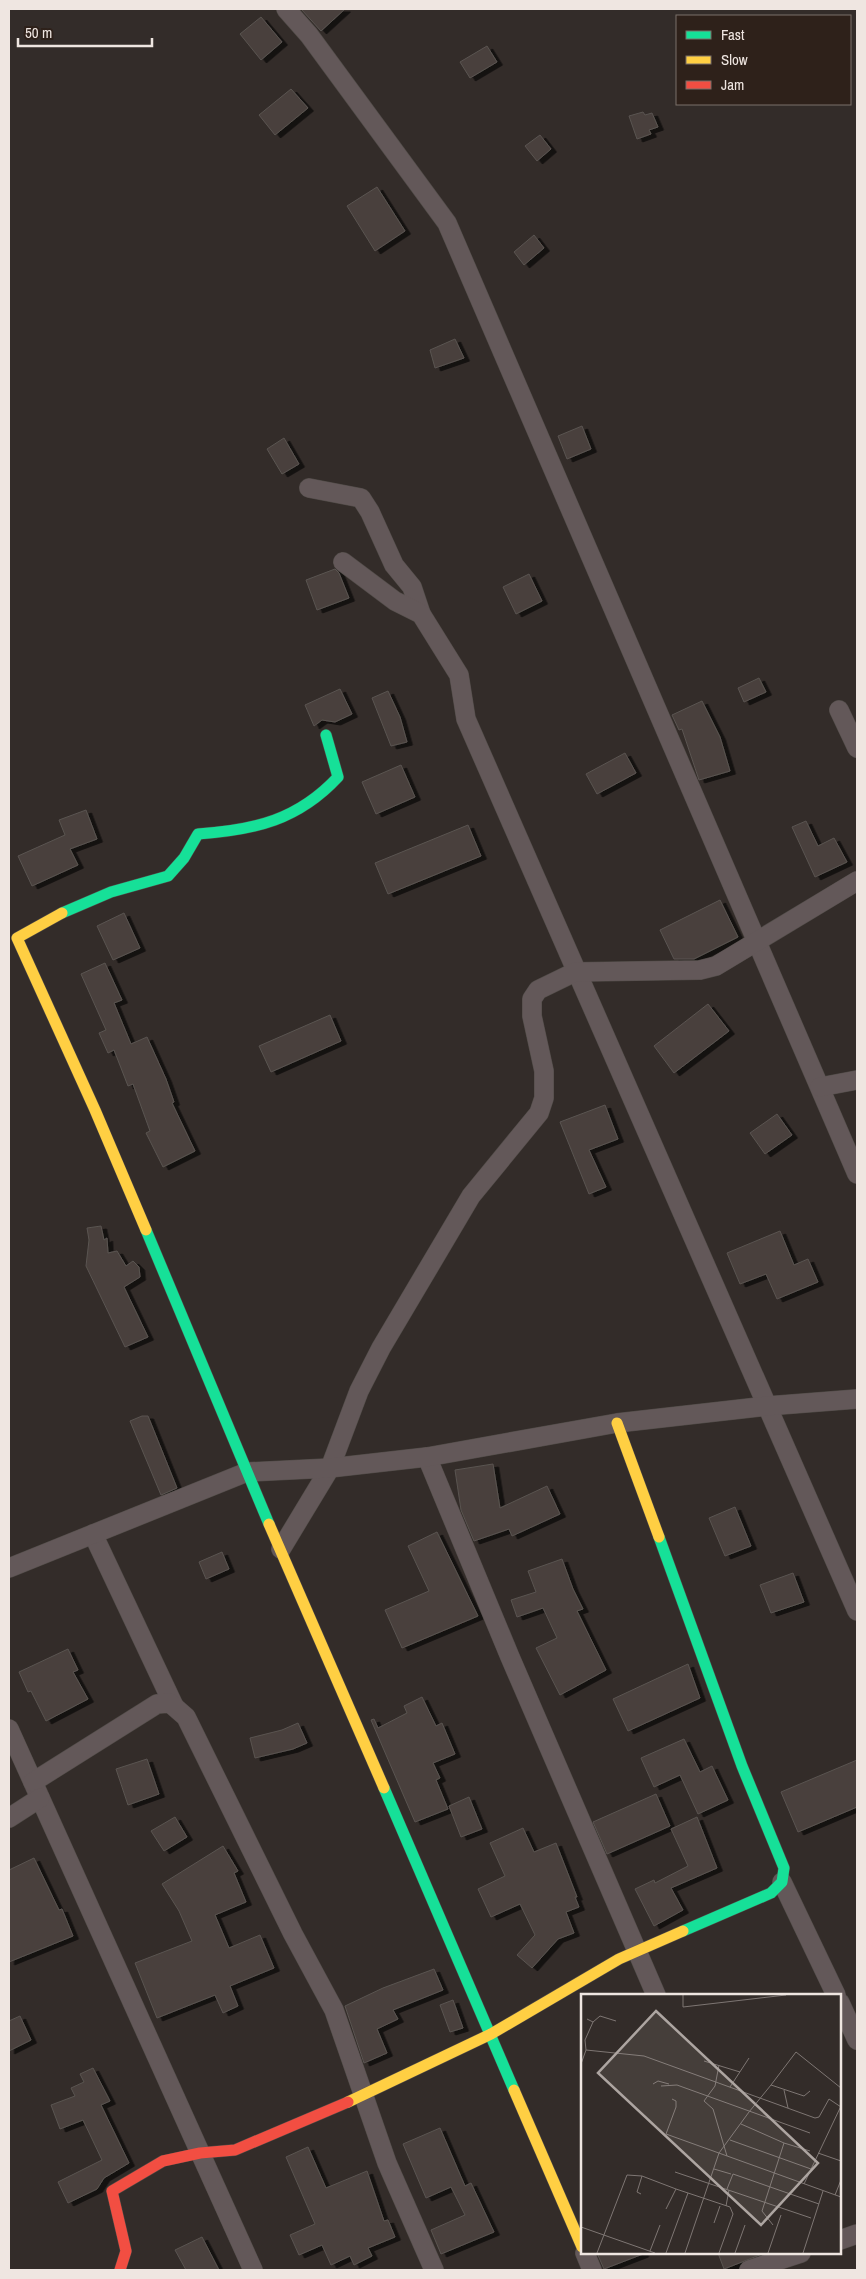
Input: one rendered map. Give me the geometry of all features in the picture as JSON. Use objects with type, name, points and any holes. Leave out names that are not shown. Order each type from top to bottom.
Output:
[{"type":"street","points":[[286,9],[309,35],[447,223],[857,1174]]},
{"type":"street","points":[[309,488],[361,498],[394,565],[412,587],[421,614],[459,675],[466,719],[575,972],[857,1611]]},
{"type":"street","points":[[343,562],[395,601],[421,614]]},
{"type":"street","points":[[840,710],[857,748]]},
{"type":"street","points":[[326,735],[338,777],[325,794],[292,816],[234,833],[198,834],[184,858],[168,876],[111,892],[51,917],[17,938],[95,1110],[248,1472],[492,2034],[581,2245]]},
{"type":"street","points":[[281,1549],[330,1468],[359,1391],[381,1348],[471,1196],[539,1113],[544,1098],[544,1071],[532,1016],[532,999],[538,990],[575,972],[700,970],[716,966],[758,943],[857,882]]},
{"type":"street","points":[[820,1087],[857,1080]]},
{"type":"street","points":[[9,1568],[248,1472],[330,1468],[427,1457],[617,1423],[767,1406],[857,1399]]},
{"type":"street","points":[[617,1423],[742,1766],[784,1868],[782,1882],[836,1994]]},
{"type":"street","points":[[427,1457],[510,1657],[656,1994]]},
{"type":"street","points":[[93,1534],[174,1706]]},
{"type":"street","points":[[9,1818],[37,1790],[157,1704],[170,1702],[186,1717],[293,1934],[334,2010],[387,2163],[434,2270]]},
{"type":"street","points":[[9,1729],[254,2270]]},
{"type":"street","points":[[120,2270],[126,2251],[112,2191],[163,2161],[200,2153],[234,2150],[365,2095],[492,2034],[637,1950],[771,1894],[782,1882]]},
{"type":"street","points":[[841,2005],[857,2040]]},
{"type":"street","points":[[841,2240],[857,2234]]},
{"type":"street","points":[[585,2254],[592,2270]]},
{"type":"street","points":[[748,2270],[770,2258],[795,2254]]},
{"type":"building","points":[[301,9],[345,9],[321,31]]},
{"type":"building","points":[[261,17],[282,42],[261,60],[240,34]]},
{"type":"building","points":[[487,46],[497,62],[470,78],[460,62]]},
{"type":"building","points":[[291,89],[308,108],[275,135],[259,115]]},
{"type":"building","points":[[643,112],[645,115],[652,113],[658,127],[649,130],[651,134],[637,139],[629,116]]},
{"type":"building","points":[[540,135],[551,149],[537,161],[525,146]]},
{"type":"building","points":[[377,187],[405,231],[375,251],[347,206]]},
{"type":"building","points":[[534,235],[544,248],[524,265],[514,252]]},
{"type":"building","points":[[455,339],[464,358],[435,368],[430,350]]},
{"type":"building","points":[[582,426],[591,449],[567,459],[558,436]]},
{"type":"building","points":[[284,438],[299,464],[282,474],[267,449]]},
{"type":"building","points":[[335,569],[339,573],[349,598],[317,610],[306,580]]},
{"type":"building","points":[[529,574],[542,601],[516,614],[503,587]]},
{"type":"building","points":[[759,678],[766,692],[744,702],[738,688]]},
{"type":"building","points":[[340,689],[352,714],[335,722],[322,720],[314,726],[305,705]]},
{"type":"building","points":[[388,691],[400,717],[407,742],[391,746],[372,698]]},
{"type":"building","points":[[702,701],[720,737],[730,771],[699,780],[682,729],[679,730],[672,715]]},
{"type":"building","points":[[625,753],[636,773],[597,794],[586,774]]},
{"type":"building","points":[[401,765],[415,797],[376,814],[362,782]]},
{"type":"building","points":[[86,810],[97,839],[70,849],[78,865],[32,886],[18,856],[65,835],[59,820]]},
{"type":"building","points":[[806,821],[818,846],[834,838],[847,862],[815,877],[792,827]]},
{"type":"building","points":[[468,825],[481,856],[388,894],[375,863]]},
{"type":"building","points":[[720,900],[738,937],[694,959],[674,959],[660,930]]},
{"type":"building","points":[[124,913],[140,948],[113,960],[97,926]]},
{"type":"building","points":[[105,963],[122,1000],[114,1003],[131,1044],[147,1037],[166,1079],[174,1102],[172,1103],[195,1151],[163,1167],[146,1133],[150,1131],[133,1084],[128,1086],[114,1050],[108,1053],[99,1033],[106,1030],[81,974]]},
{"type":"building","points":[[708,1004],[729,1031],[674,1073],[654,1046]]},
{"type":"building","points":[[330,1015],[341,1041],[271,1072],[259,1046]]},
{"type":"building","points":[[605,1105],[618,1139],[589,1150],[606,1187],[589,1194],[560,1122]]},
{"type":"building","points":[[777,1114],[792,1135],[765,1154],[750,1133]]},
{"type":"building","points":[[101,1226],[104,1240],[107,1238],[108,1253],[117,1251],[126,1266],[133,1261],[139,1267],[140,1277],[124,1287],[148,1337],[125,1347],[86,1266],[89,1240],[87,1228]]},
{"type":"building","points":[[780,1231],[794,1265],[808,1259],[818,1282],[777,1299],[766,1274],[740,1284],[727,1253]]},
{"type":"building","points":[[142,1416],[148,1416],[177,1488],[161,1495],[130,1421]]},
{"type":"building","points":[[493,1464],[500,1508],[547,1486],[560,1514],[512,1536],[509,1529],[474,1541],[461,1510],[455,1470]]},
{"type":"building","points":[[735,1507],[751,1546],[725,1556],[709,1518]]},
{"type":"building","points":[[437,1532],[478,1616],[402,1648],[385,1610],[429,1591],[408,1546]]},
{"type":"building","points":[[222,1552],[229,1569],[206,1579],[199,1562]]},
{"type":"building","points":[[562,1559],[583,1609],[577,1611],[606,1670],[560,1695],[536,1648],[557,1638],[543,1608],[517,1617],[511,1600],[536,1592],[528,1571]]},
{"type":"building","points":[[793,1573],[804,1602],[771,1613],[760,1585]]},
{"type":"building","points":[[68,1649],[78,1670],[73,1672],[88,1699],[46,1721],[31,1691],[28,1692],[19,1672]]},
{"type":"building","points":[[688,1664],[700,1698],[628,1731],[613,1699]]},
{"type":"building","points":[[422,1697],[436,1726],[442,1723],[455,1754],[433,1763],[440,1778],[436,1780],[448,1809],[415,1822],[371,1720],[374,1719],[378,1728],[407,1713],[404,1706]]},
{"type":"building","points":[[298,1723],[307,1743],[293,1749],[255,1758],[250,1738],[282,1730]]},
{"type":"building","points":[[684,1739],[700,1772],[712,1766],[728,1800],[698,1814],[680,1775],[654,1787],[641,1758]]},
{"type":"building","points":[[147,1759],[159,1794],[128,1805],[116,1769]]},
{"type":"building","points":[[857,1760],[857,1807],[798,1832],[781,1792]]},
{"type":"building","points":[[656,1794],[670,1826],[607,1854],[593,1822]]},
{"type":"building","points":[[469,1797],[482,1829],[461,1837],[449,1806]]},
{"type":"building","points":[[175,1817],[187,1837],[164,1851],[151,1831]]},
{"type":"building","points":[[697,1817],[717,1868],[671,1888],[683,1910],[654,1926],[635,1889],[654,1880],[655,1883],[688,1866],[671,1829]]},
{"type":"building","points":[[523,1828],[534,1852],[556,1843],[579,1907],[566,1912],[574,1933],[558,1939],[532,1968],[517,1955],[535,1935],[520,1904],[491,1917],[478,1889],[505,1876],[490,1843]]},
{"type":"building","points":[[223,1846],[238,1871],[234,1873],[246,1902],[215,1915],[229,1948],[260,1935],[274,1968],[230,1986],[238,2006],[223,2013],[215,1995],[157,2018],[135,1963],[192,1941],[179,1911],[162,1884]]},
{"type":"building","points":[[34,1858],[59,1910],[62,1909],[73,1936],[9,1962],[9,1870]]},
{"type":"building","points":[[434,1969],[443,1990],[393,2010],[398,2019],[377,2029],[387,2053],[364,2063],[345,2006],[383,1988]]},
{"type":"building","points":[[453,2000],[463,2028],[450,2032],[440,2005]]},
{"type":"building","points":[[20,2016],[31,2040],[9,2051],[9,2021]]},
{"type":"building","points":[[93,2068],[110,2101],[101,2105],[129,2163],[104,2178],[97,2189],[68,2203],[58,2182],[102,2160],[83,2120],[60,2129],[51,2105],[75,2096],[71,2088],[84,2082],[80,2074]]},
{"type":"building","points":[[440,2128],[465,2186],[471,2183],[494,2232],[441,2254],[431,2230],[465,2215],[451,2187],[426,2198],[403,2144]]},
{"type":"building","points":[[308,2147],[326,2188],[367,2171],[384,2221],[388,2220],[395,2237],[368,2248],[372,2256],[354,2265],[350,2256],[331,2265],[322,2245],[299,2255],[290,2235],[315,2224],[286,2157]]},
{"type":"building","points":[[202,2237],[219,2270],[186,2270],[175,2250]]},
{"type":"building","points":[[597,2254],[643,2254],[604,2269]]},
{"type":"building","points":[[718,2254],[762,2254],[724,2269]]},
{"type":"traffic: fast","points":[[62,913],[111,892],[168,876],[184,858],[198,834],[257,826],[291,813],[307,803],[323,792],[338,777],[326,735]]},
{"type":"traffic: fast","points":[[146,1230],[269,1524]]},
{"type":"traffic: fast","points":[[659,1537],[742,1766],[784,1868],[782,1882],[771,1893],[683,1931]]},
{"type":"traffic: fast","points":[[384,1788],[514,2090]]},
{"type":"traffic: slow","points":[[62,913],[17,938],[95,1110],[146,1230]]},
{"type":"traffic: slow","points":[[617,1423],[659,1537]]},
{"type":"traffic: slow","points":[[269,1524],[384,1788]]},
{"type":"traffic: slow","points":[[348,2102],[491,2034],[619,1959],[683,1931]]},
{"type":"traffic: slow","points":[[514,2090],[581,2245]]},
{"type":"traffic: jam","points":[[120,2270],[126,2251],[112,2191],[163,2161],[200,2153],[235,2150],[348,2102]]}]
